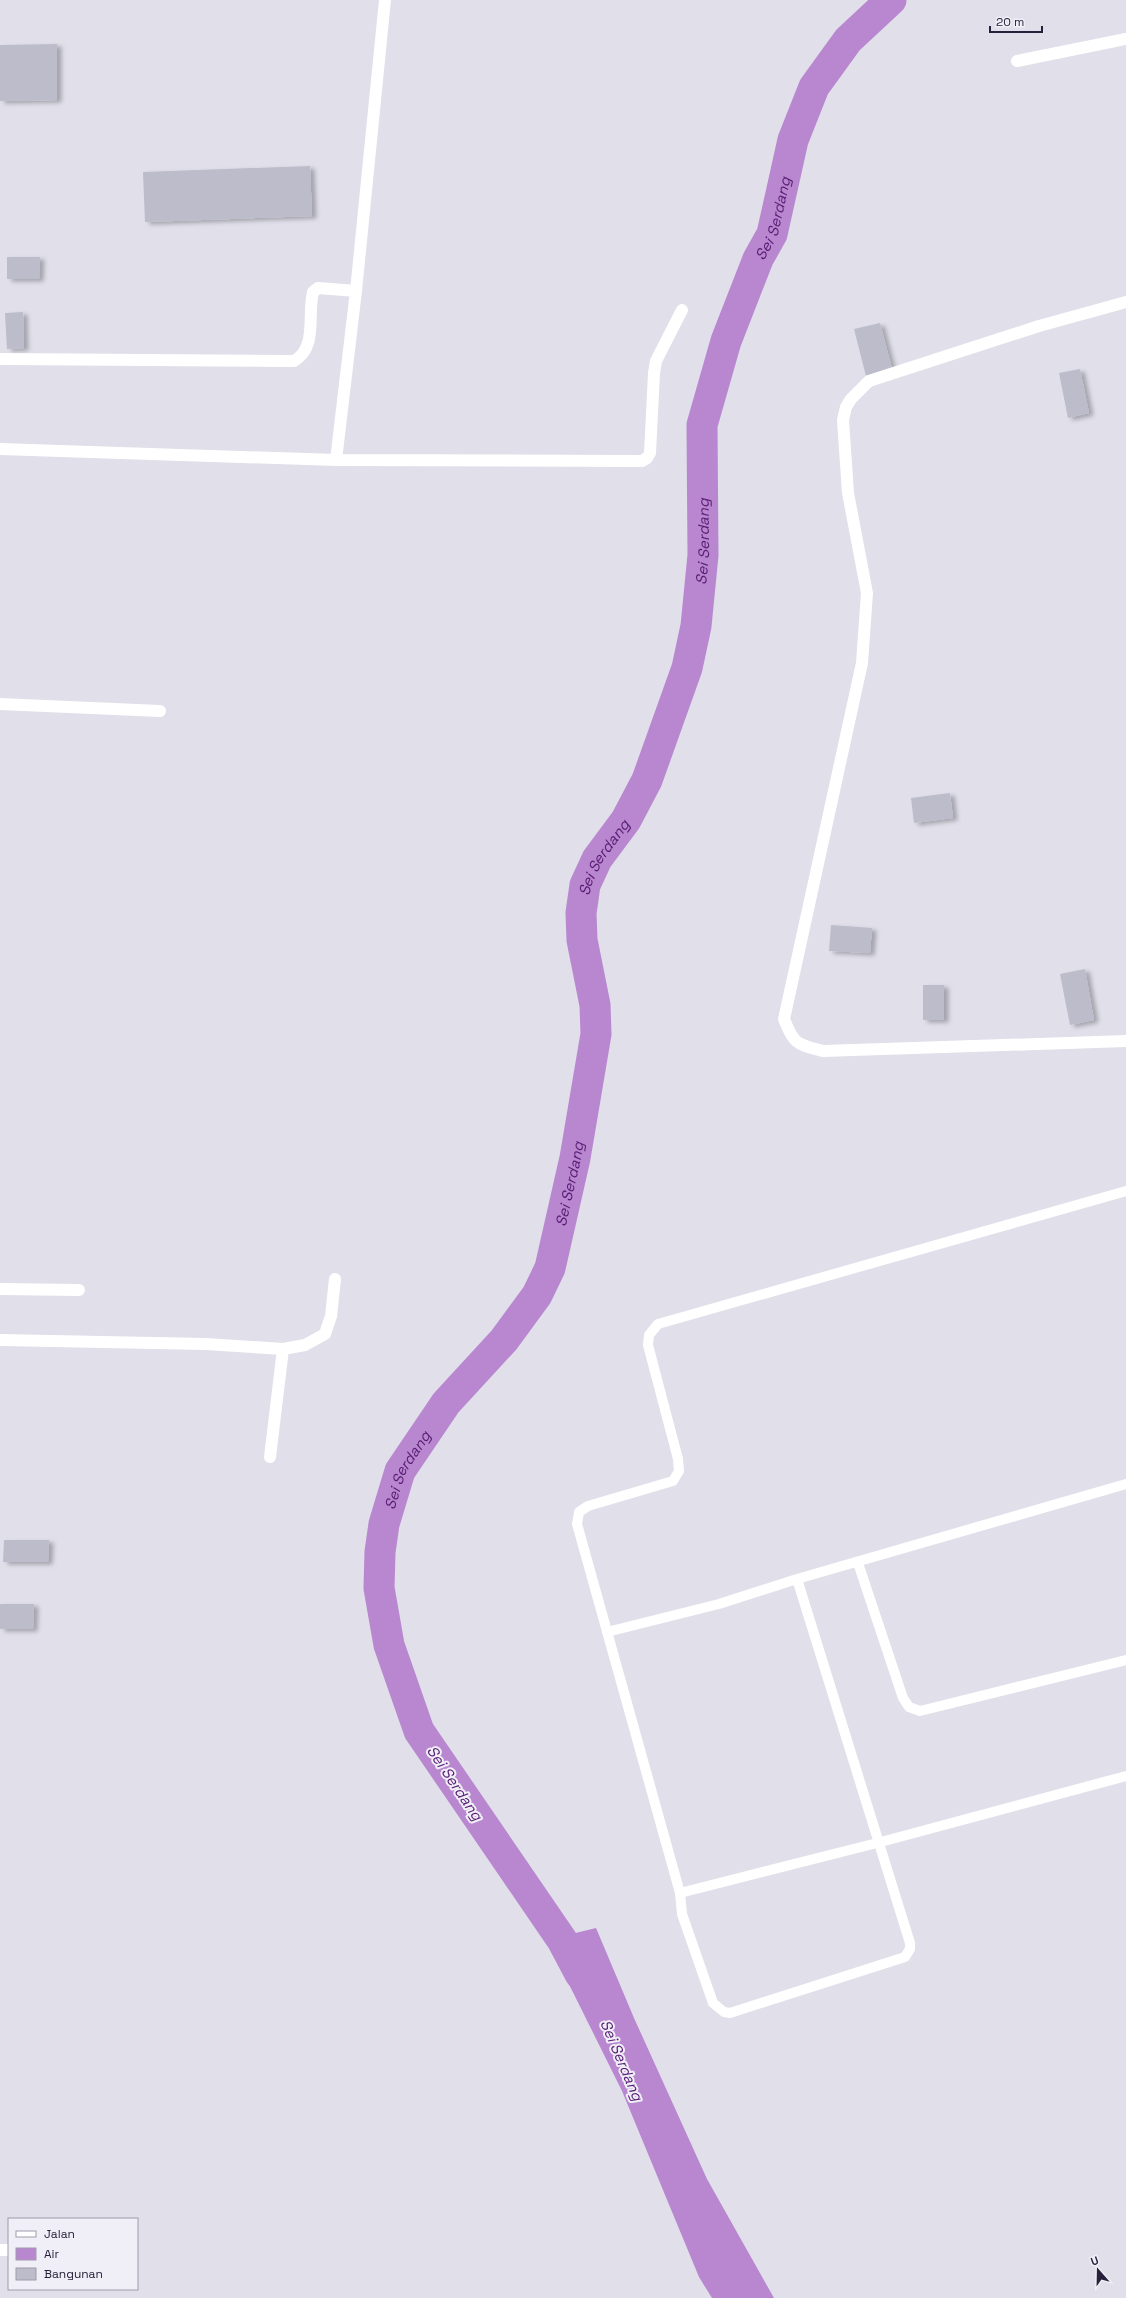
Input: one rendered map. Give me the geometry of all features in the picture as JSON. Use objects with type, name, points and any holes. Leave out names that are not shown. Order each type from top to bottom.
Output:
[{"type":"street","points":[[336,460],[352,291],[385,0]]},
{"type":"street","points":[[1017,61],[1126,39]]},
{"type":"street","points":[[0,359],[294,360],[303,356],[309,346],[312,295],[318,288],[352,291]]},
{"type":"street","points":[[1126,302],[1039,326],[869,382],[859,390],[846,408],[843,420],[848,493],[867,593],[862,663],[784,1019],[791,1037],[801,1045],[823,1051],[1126,1041]]},
{"type":"street","points":[[0,449],[336,460],[642,461],[647,458],[650,453],[654,373],[656,361],[682,310]]},
{"type":"street","points":[[0,704],[160,711]]},
{"type":"street","points":[[0,1340],[206,1344],[283,1349],[305,1345],[325,1334],[332,1316],[335,1279]]},
{"type":"street","points":[[0,1289],[79,1290]]},
{"type":"street","points":[[270,1457],[283,1349]]},
{"type":"lane","points":[[797,1579],[910,1943],[908,1954],[905,1957],[730,2013],[724,2012],[713,2003],[682,1914],[680,1893],[577,1524],[577,1517],[588,1506],[673,1481],[679,1471],[678,1459],[648,1346],[650,1335],[658,1324],[1126,1191]]},
{"type":"lane","points":[[606,1632],[719,1604],[797,1579],[858,1563],[1126,1484]]},
{"type":"lane","points":[[858,1563],[903,1698],[909,1707],[920,1711],[1126,1660]]},
{"type":"lane","points":[[680,1893],[878,1843],[1126,1776]]},
{"type":"water","points":[[596,1928],[634,2018],[707,2179],[774,2298],[712,2298],[699,2277],[622,2091],[547,1940]]},
{"type":"building","points":[[57,44],[57,100],[0,101],[0,45]]},
{"type":"building","points":[[310,166],[312,216],[145,222],[143,172]]},
{"type":"building","points":[[7,257],[40,257],[39,279],[7,279]]},
{"type":"building","points":[[23,312],[24,348],[7,349],[5,313]]},
{"type":"building","points":[[880,323],[892,369],[866,376],[854,329]]},
{"type":"building","points":[[1080,369],[1089,413],[1068,418],[1059,373]]},
{"type":"building","points":[[950,793],[953,818],[914,823],[911,798]]},
{"type":"building","points":[[831,925],[872,928],[870,953],[829,951]]},
{"type":"building","points":[[1085,969],[1094,1020],[1070,1025],[1060,974]]},
{"type":"building","points":[[923,985],[944,985],[944,1020],[923,1020]]},
{"type":"building","points":[[4,1540],[49,1540],[48,1562],[3,1562]]},
{"type":"building","points":[[0,1604],[34,1604],[33,1629],[0,1629]]},
{"type":"waterway","name":"Sei Serdang","points":[[580,1974],[562,1940],[419,1731],[389,1645],[379,1588],[380,1552],[384,1524],[400,1471],[446,1403],[504,1340],[537,1295],[550,1268],[575,1158],[596,1034],[595,1005],[582,940],[581,913],[585,885],[597,859],[626,820],[647,780],[687,668],[696,626],[703,555],[702,425],[726,341],[758,259],[772,234],[793,140],[814,87],[848,40],[891,0]]}]
